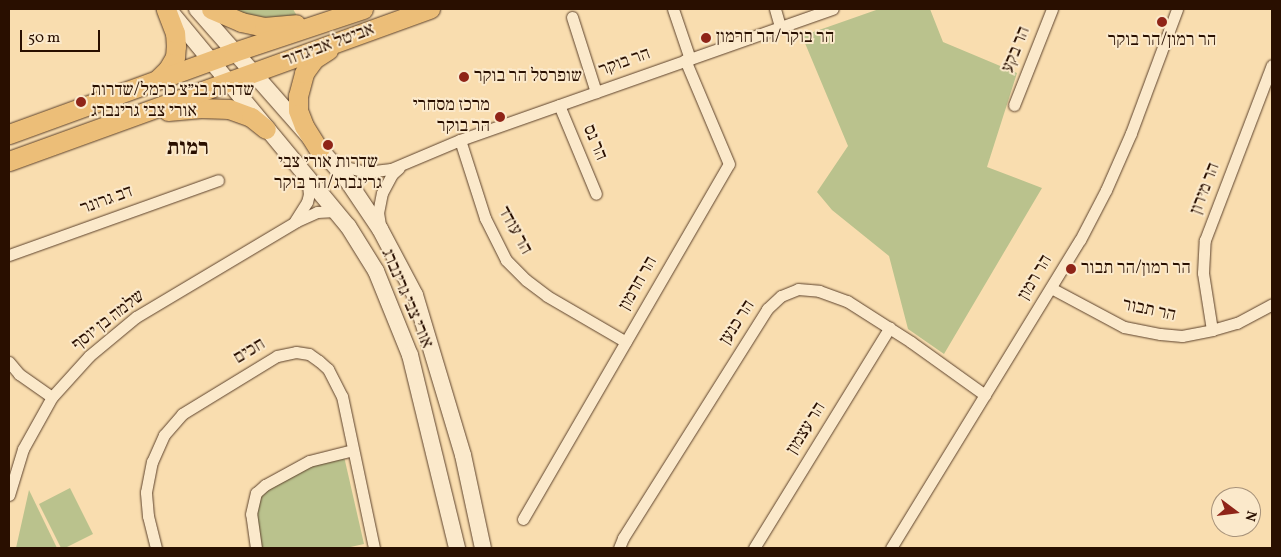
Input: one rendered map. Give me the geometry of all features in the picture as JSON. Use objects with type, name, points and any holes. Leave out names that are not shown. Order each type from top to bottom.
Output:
[{"type":"main road","name":"אורי צבי גרינברג","points":[[167,9],[348,226],[376,271],[410,355],[457,548]]},
{"type":"main road","points":[[158,79],[168,69],[175,57],[175,33],[167,9]]},
{"type":"main road","name":"אורי צבי גרינברג","points":[[197,9],[324,156],[369,210],[380,228],[415,295],[430,341],[463,455],[483,548]]},
{"type":"main road","points":[[211,9],[241,22],[264,27],[339,18]]},
{"type":"main road","name":"אביטל אביגדור","points":[[9,134],[211,60],[363,9]]},
{"type":"main road","name":"אביטל אביגדור","points":[[137,115],[430,9]]},
{"type":"main road","points":[[324,156],[304,126],[298,110],[298,96],[304,74],[314,60],[342,41]]},
{"type":"main road","points":[[9,161],[137,115],[201,108],[228,109],[251,117],[266,129]]},
{"type":"street","points":[[673,9],[688,60]]},
{"type":"street","points":[[775,9],[780,27]]},
{"type":"street","name":"הר בוקר","points":[[324,156],[366,172],[377,172],[402,165],[460,140],[832,9]]},
{"type":"street","name":"הר בקע","points":[[1014,105],[1052,9]]},
{"type":"street","name":"הר רמון","points":[[891,548],[1080,240],[1110,182],[1131,133],[1177,9]]},
{"type":"street","points":[[572,17],[596,92]]},
{"type":"street","name":"הר חרמון","points":[[523,519],[729,164],[688,60]]},
{"type":"street","name":"הר מירון","points":[[1212,330],[1203,273],[1205,240],[1272,65]]},
{"type":"street","name":"הר נס","points":[[559,105],[596,194]]},
{"type":"street","name":"הר עודד","points":[[460,140],[484,218],[506,260],[526,280],[547,296],[626,342]]},
{"type":"street","name":"הר בוקר","points":[[380,228],[378,213],[382,193],[392,174],[402,165]]},
{"type":"street","name":"שלמה בן יוסף","points":[[288,227],[307,202],[309,194],[307,177]]},
{"type":"street","name":"דב גרונר","points":[[9,256],[218,180]]},
{"type":"street","name":"שלמה בן יוסף","points":[[9,495],[23,449],[52,397],[89,356],[136,317],[288,227],[318,212],[336,212]]},
{"type":"street","name":"הר תבור","points":[[1051,288],[1124,327],[1182,336],[1237,323],[1272,304]]},
{"type":"street","name":"הר כנען","points":[[620,548],[623,538],[767,309],[782,296],[798,290],[819,291],[847,301],[890,328],[985,396]]},
{"type":"street","name":"הר עצמון","points":[[754,548],[890,328]]},
{"type":"street","name":"חכים","points":[[156,548],[148,516],[146,492],[152,462],[164,435],[182,414],[277,356],[296,352],[308,354],[328,369],[342,396],[374,548]]},
{"type":"street","points":[[9,362],[19,374],[52,397]]},
{"type":"street","points":[[256,548],[251,514],[256,493],[265,485],[309,461],[354,450]]},
{"type":"green space","points":[[211,9],[293,9],[301,23],[283,25]]},
{"type":"green space","points":[[879,9],[930,9],[943,42],[1017,73],[987,167],[1042,188],[944,354],[908,329],[889,256],[832,210],[817,192],[848,146],[802,36]]},
{"type":"green space","points":[[343,452],[364,544],[346,548],[259,548],[256,493],[265,485]]},
{"type":"green space","points":[[70,488],[93,534],[65,548],[61,548],[39,504]]},
{"type":"green space","points":[[29,490],[57,548],[16,548]]},
{"type":"place","name":"הר רמון/הר בוקר","points":[[1162,22]]},
{"type":"place","name":"הר בוקר/הר חרמון","points":[[706,38]]},
{"type":"place","name":"שופרסל הר בוקר","points":[[464,77]]},
{"type":"place","name":"שדרות בנ״צ כרמל/שדרות אורי צבי גרינברג","points":[[81,102]]},
{"type":"place","name":"מרכז מסחרי הר בוקר","points":[[500,117]]},
{"type":"place","name":"שדרות אורי צבי גרינברג/הר בוקר","points":[[328,145]]},
{"type":"place","name":"הר רמון/הר תבור","points":[[1071,269]]},
{"type":"district","name":"רמות","points":[[188,149]]}]
